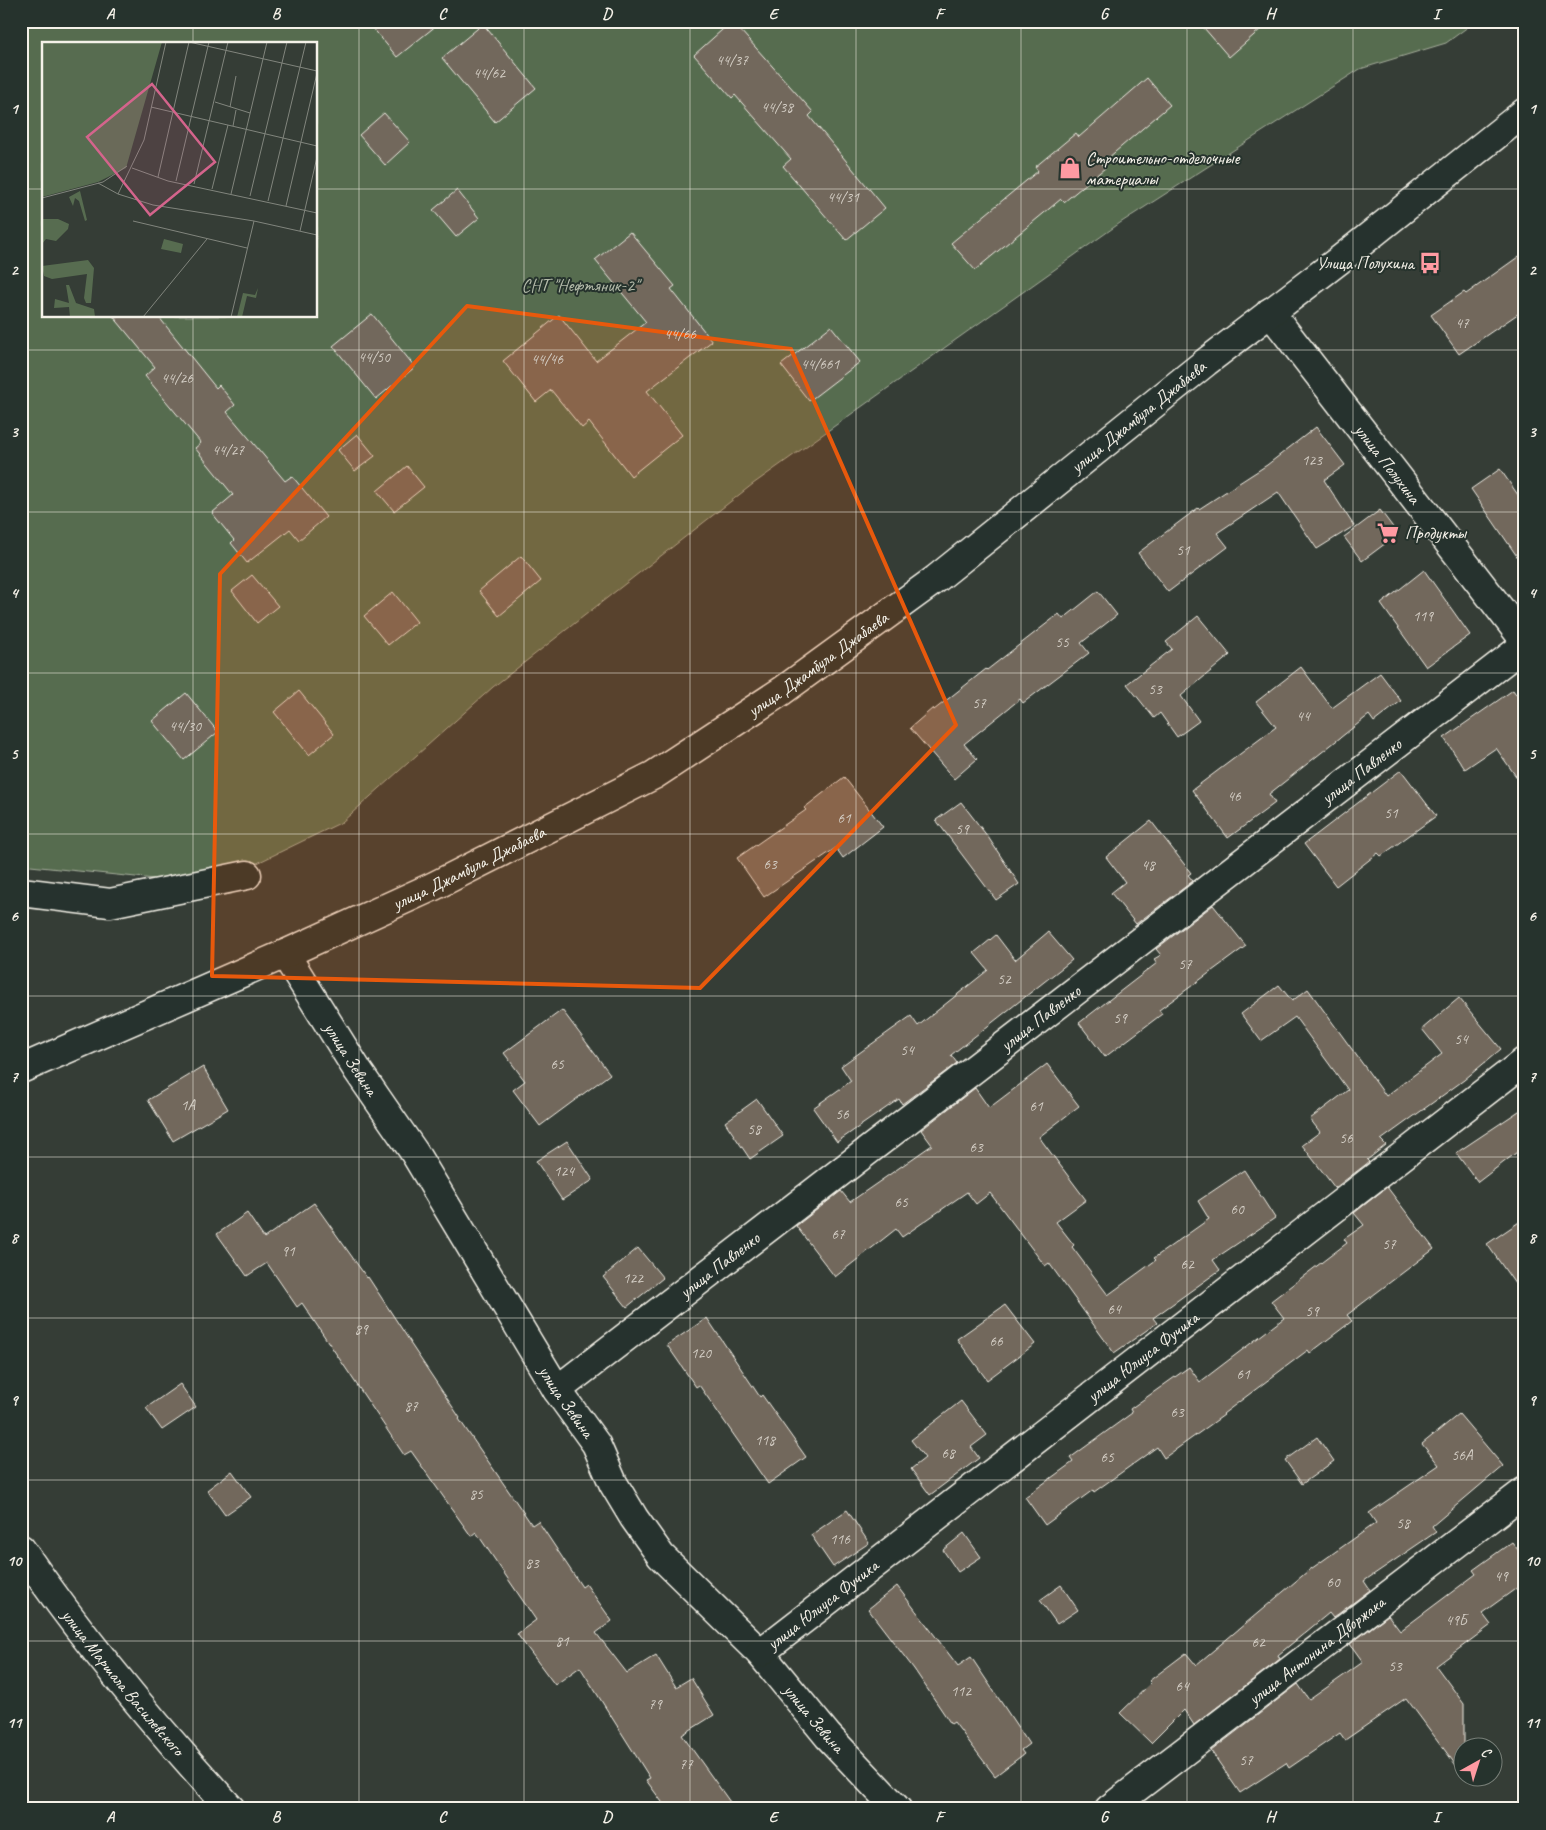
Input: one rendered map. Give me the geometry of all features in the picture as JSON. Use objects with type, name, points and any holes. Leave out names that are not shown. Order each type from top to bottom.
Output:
[{"type":"street","name":"улица Джамбула Джабаева","points":[[21,1069],[285,954],[434,886],[654,775],[782,691],[936,579],[1270,312],[1342,258],[1525,112]]},
{"type":"street","name":"улица Полухина","points":[[1270,312],[1525,640]]},
{"type":"street","name":"улица Павленко","points":[[557,1390],[1525,645]]},
{"type":"street","points":[[21,892],[110,903],[247,875]]},
{"type":"street","name":"улица Зевина","points":[[285,954],[358,1071],[414,1152],[557,1390],[596,1444],[613,1483],[634,1518],[662,1556],[760,1653],[828,1736],[897,1809]]},
{"type":"street","name":"улица Юлиуса Фучика","points":[[760,1653],[1525,1061]]},
{"type":"street","name":"улица Антонина Дворжака","points":[[1109,1809],[1525,1491]]},
{"type":"street","name":"улица Маршала Василевского","points":[[21,1549],[43,1582],[163,1734],[231,1809]]},
{"type":"highlighted area","points":[[467,306],[791,349],[956,725],[700,988],[212,976],[220,574]]},
{"type":"green space","name":"СНТ \"Нефтяник-2\"","points":[[21,21],[1476,21],[1446,43],[1360,69],[1120,223],[753,484],[493,687],[342,822],[212,885],[21,865]]},
{"type":"building","points":[[367,21],[442,21],[397,57]]},
{"type":"building","points":[[732,21],[813,112],[809,116],[885,208],[846,240],[783,166],[791,159],[735,95],[732,98],[694,55]]},
{"type":"building","points":[[1198,21],[1270,21],[1229,57]]},
{"type":"building","points":[[483,24],[536,88],[495,122],[442,58]]},
{"type":"building","points":[[1147,78],[1170,105],[1101,164],[1105,168],[1064,202],[1061,199],[975,270],[951,243],[1038,171],[1035,167],[1076,133],[1079,137]]},
{"type":"building","points":[[384,113],[410,142],[385,165],[359,135]]},
{"type":"building","points":[[457,190],[479,218],[456,237],[433,210]]},
{"type":"building","points":[[630,232],[675,286],[671,289],[712,341],[647,391],[682,435],[631,476],[589,422],[582,428],[551,390],[536,402],[503,361],[559,315],[596,361],[646,322],[595,260]]},
{"type":"building","points":[[1525,252],[1525,309],[1459,354],[1431,315],[1464,292],[1466,294]]},
{"type":"building","points":[[372,314],[415,367],[376,399],[333,346]]},
{"type":"building","points":[[115,318],[160,318],[216,388],[219,385],[235,405],[227,412],[285,481],[292,476],[326,517],[299,540],[290,529],[247,563],[231,543],[234,540],[212,513],[233,495],[195,448],[201,443],[145,376],[155,367]]},
{"type":"building","points":[[831,326],[860,362],[809,401],[781,365]]},
{"type":"building","points":[[1316,427],[1345,465],[1324,480],[1354,526],[1317,549],[1278,492],[1217,533],[1228,547],[1168,592],[1138,553],[1198,508],[1267,465]]},
{"type":"building","points":[[357,434],[375,456],[355,471],[338,450]]},
{"type":"building","points":[[407,466],[424,487],[394,511],[377,491]]},
{"type":"building","points":[[1500,469],[1525,505],[1525,568],[1471,489]]},
{"type":"building","points":[[1380,510],[1398,534],[1362,561],[1344,537]]},
{"type":"building","points":[[521,556],[541,581],[499,616],[479,591]]},
{"type":"building","points":[[1424,570],[1470,635],[1426,667],[1381,604]]},
{"type":"building","points":[[252,575],[278,606],[257,623],[232,591]]},
{"type":"building","points":[[1098,591],[1117,615],[1081,643],[1089,653],[1023,703],[1020,699],[964,744],[977,759],[954,779],[910,728],[933,708],[934,710],[1059,614],[1063,619]]},
{"type":"building","points":[[393,592],[417,622],[388,645],[364,616]]},
{"type":"building","points":[[1198,616],[1230,655],[1181,696],[1199,721],[1177,737],[1160,713],[1154,718],[1127,684],[1172,649],[1166,642]]},
{"type":"building","points":[[1301,667],[1332,708],[1380,673],[1401,701],[1374,722],[1369,715],[1269,794],[1275,803],[1228,838],[1192,790],[1276,727],[1256,702]]},
{"type":"building","points":[[1513,690],[1525,707],[1525,789],[1496,748],[1465,769],[1444,738]]},
{"type":"building","points":[[299,691],[334,734],[309,755],[274,712]]},
{"type":"building","points":[[186,693],[218,732],[184,760],[152,721]]},
{"type":"building","points":[[1401,770],[1436,816],[1381,856],[1378,853],[1336,886],[1304,844]]},
{"type":"building","points":[[844,777],[883,827],[843,858],[836,848],[764,897],[737,858],[806,810],[804,808]]},
{"type":"building","points":[[961,802],[988,837],[1019,884],[996,900],[936,820]]},
{"type":"building","points":[[1151,821],[1191,873],[1188,875],[1193,881],[1136,924],[1111,893],[1125,882],[1106,857]]},
{"type":"building","points":[[1213,905],[1246,946],[1159,1010],[1162,1014],[1105,1057],[1079,1023],[1157,963],[1154,959],[1161,955],[1156,949]]},
{"type":"building","points":[[1048,932],[1072,960],[951,1055],[957,1063],[902,1104],[899,1099],[837,1142],[813,1108],[851,1081],[841,1066],[911,1016],[918,1026],[988,970],[974,953],[996,935],[1015,960]]},
{"type":"building","points":[[1279,985],[1292,1001],[1308,989],[1386,1096],[1442,1054],[1422,1029],[1459,998],[1501,1049],[1464,1080],[1381,1140],[1386,1145],[1367,1160],[1369,1162],[1335,1188],[1302,1145],[1320,1132],[1310,1119],[1348,1090],[1295,1017],[1261,1041],[1241,1014]]},
{"type":"building","points":[[562,1010],[610,1074],[540,1126],[513,1090],[525,1081],[504,1053]]},
{"type":"building","points":[[1047,1064],[1079,1106],[1039,1137],[1086,1200],[1056,1222],[1108,1295],[1156,1260],[1154,1258],[1209,1219],[1198,1201],[1244,1170],[1275,1218],[1213,1260],[1220,1270],[1153,1318],[1157,1323],[1114,1353],[1049,1263],[1045,1266],[990,1193],[976,1204],[967,1192],[902,1237],[896,1229],[835,1277],[796,1226],[841,1191],[850,1202],[932,1145],[921,1130],[975,1088],[989,1108]]},
{"type":"building","points":[[203,1067],[228,1109],[173,1141],[148,1100]]},
{"type":"building","points":[[757,1099],[783,1136],[750,1159],[725,1122]]},
{"type":"building","points":[[1525,1107],[1525,1146],[1478,1182],[1456,1153]]},
{"type":"building","points":[[567,1141],[593,1180],[562,1200],[536,1161]]},
{"type":"building","points":[[1387,1187],[1434,1249],[1347,1315],[1352,1321],[1310,1353],[1308,1350],[1224,1415],[1164,1458],[1157,1447],[1045,1525],[1025,1497],[1073,1462],[1070,1458],[1132,1413],[1130,1409],[1189,1367],[1200,1382],[1284,1318],[1271,1301],[1347,1243],[1344,1239],[1364,1225],[1354,1213]]},
{"type":"building","points":[[314,1203],[368,1277],[459,1419],[532,1525],[538,1521],[582,1587],[586,1584],[612,1621],[596,1633],[627,1673],[656,1655],[676,1687],[691,1678],[714,1715],[682,1735],[735,1809],[667,1809],[646,1780],[650,1778],[580,1667],[555,1685],[517,1634],[536,1620],[476,1532],[471,1536],[411,1451],[404,1455],[302,1303],[297,1307],[267,1263],[247,1276],[217,1234],[247,1213],[264,1238]]},
{"type":"building","points":[[1525,1218],[1525,1298],[1487,1244]]},
{"type":"building","points":[[638,1248],[663,1278],[627,1307],[603,1277]]},
{"type":"building","points":[[1005,1305],[1035,1344],[987,1380],[957,1339]]},
{"type":"building","points":[[707,1318],[760,1397],[762,1395],[806,1457],[768,1484],[699,1385],[696,1387],[667,1345]]},
{"type":"building","points":[[180,1384],[196,1407],[162,1430],[146,1408]]},
{"type":"building","points":[[961,1401],[987,1435],[971,1447],[979,1458],[930,1495],[911,1469],[925,1458],[911,1440]]},
{"type":"building","points":[[1459,1414],[1503,1466],[1432,1526],[1436,1532],[1364,1581],[1370,1590],[1333,1618],[1329,1613],[1278,1655],[1280,1659],[1194,1725],[1184,1710],[1151,1743],[1120,1713],[1151,1683],[1149,1681],[1186,1653],[1196,1665],[1308,1571],[1376,1523],[1369,1513],[1439,1465],[1422,1444]]},
{"type":"building","points":[[1317,1437],[1334,1461],[1302,1484],[1285,1460]]},
{"type":"building","points":[[232,1471],[251,1497],[225,1515],[207,1490]]},
{"type":"building","points":[[847,1510],[869,1543],[833,1567],[811,1535]]},
{"type":"building","points":[[964,1533],[981,1557],[958,1572],[943,1550]]},
{"type":"building","points":[[1512,1542],[1525,1559],[1525,1582],[1482,1613],[1491,1625],[1436,1666],[1464,1704],[1464,1738],[1454,1738],[1454,1763],[1406,1698],[1345,1740],[1340,1733],[1289,1768],[1286,1763],[1240,1793],[1211,1751],[1298,1684],[1309,1700],[1363,1662],[1350,1644],[1388,1615],[1400,1631],[1476,1574],[1473,1570]]},
{"type":"building","points":[[1061,1585],[1078,1610],[1057,1624],[1040,1600]]},
{"type":"building","points":[[897,1586],[958,1666],[971,1657],[1029,1744],[1021,1750],[1024,1754],[995,1776],[954,1722],[951,1724],[914,1669],[868,1609]]},
{"type":"place","name":"Строительно-отделочные материалы","points":[[1070,168]]},
{"type":"place","name":"Улица Полухина","points":[[1430,263]]},
{"type":"place","name":"Продукты","points":[[1388,533]]}]
